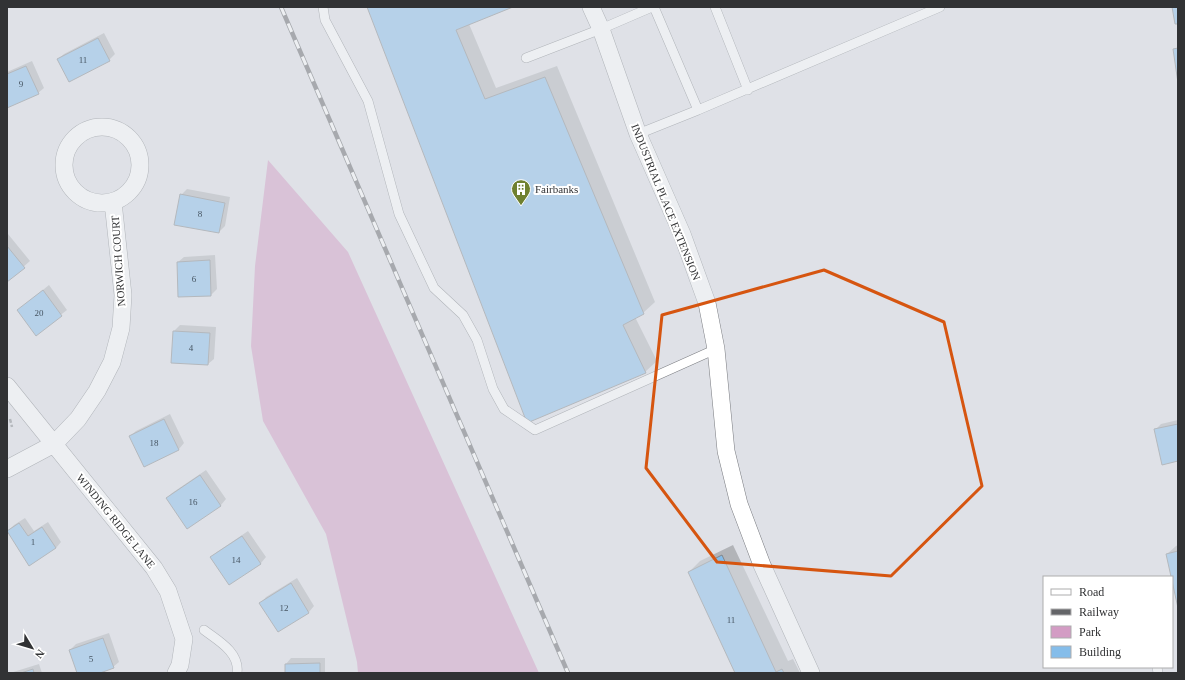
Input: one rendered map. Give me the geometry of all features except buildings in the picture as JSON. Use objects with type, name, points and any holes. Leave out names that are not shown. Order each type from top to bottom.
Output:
[{"type":"street","name":"INDUSTRIAL PLACE EXTENSION","points":[[591,7],[601,29],[638,134],[682,234],[707,303],[716,349],[726,451],[739,504],[762,565],[811,673]]},
{"type":"street","name":"NORWICH COURT","points":[[100,127],[113,128],[124,134],[133,142],[138,153],[140,165],[139,177],[133,188],[124,197],[114,202],[100,204],[87,202],[76,194],[68,184],[63,172],[64,158],[68,146],[77,136],[89,129],[100,127]]},
{"type":"street","name":"NORWICH COURT","points":[[7,469],[54,444],[78,419],[112,362],[121,328],[122,295],[114,202]]},
{"type":"street","name":"WINDING RIDGE LANE","points":[[7,386],[154,568],[168,591],[184,640],[180,665],[176,673]]},
{"type":"lane","points":[[322,7],[325,20],[368,101],[399,214],[434,288],[463,315],[477,340],[493,389],[504,409],[535,430],[716,349]]},
{"type":"lane","points":[[526,58],[653,7],[698,110]]},
{"type":"lane","points":[[715,7],[748,90]]},
{"type":"lane","points":[[638,134],[748,90],[940,7]]},
{"type":"lane","points":[[204,630],[226,647],[234,656],[237,673]]},
{"type":"highlighted area","points":[[824,270],[944,322],[982,486],[891,576],[717,562],[646,468],[662,315]]},
{"type":"green space","points":[[268,160],[348,252],[539,673],[358,673],[357,662],[326,534],[263,421],[251,346],[255,266]]},
{"type":"railway","points":[[281,7],[568,673]]},
{"type":"place","name":"Fairbanks","points":[[521,206]]}]
